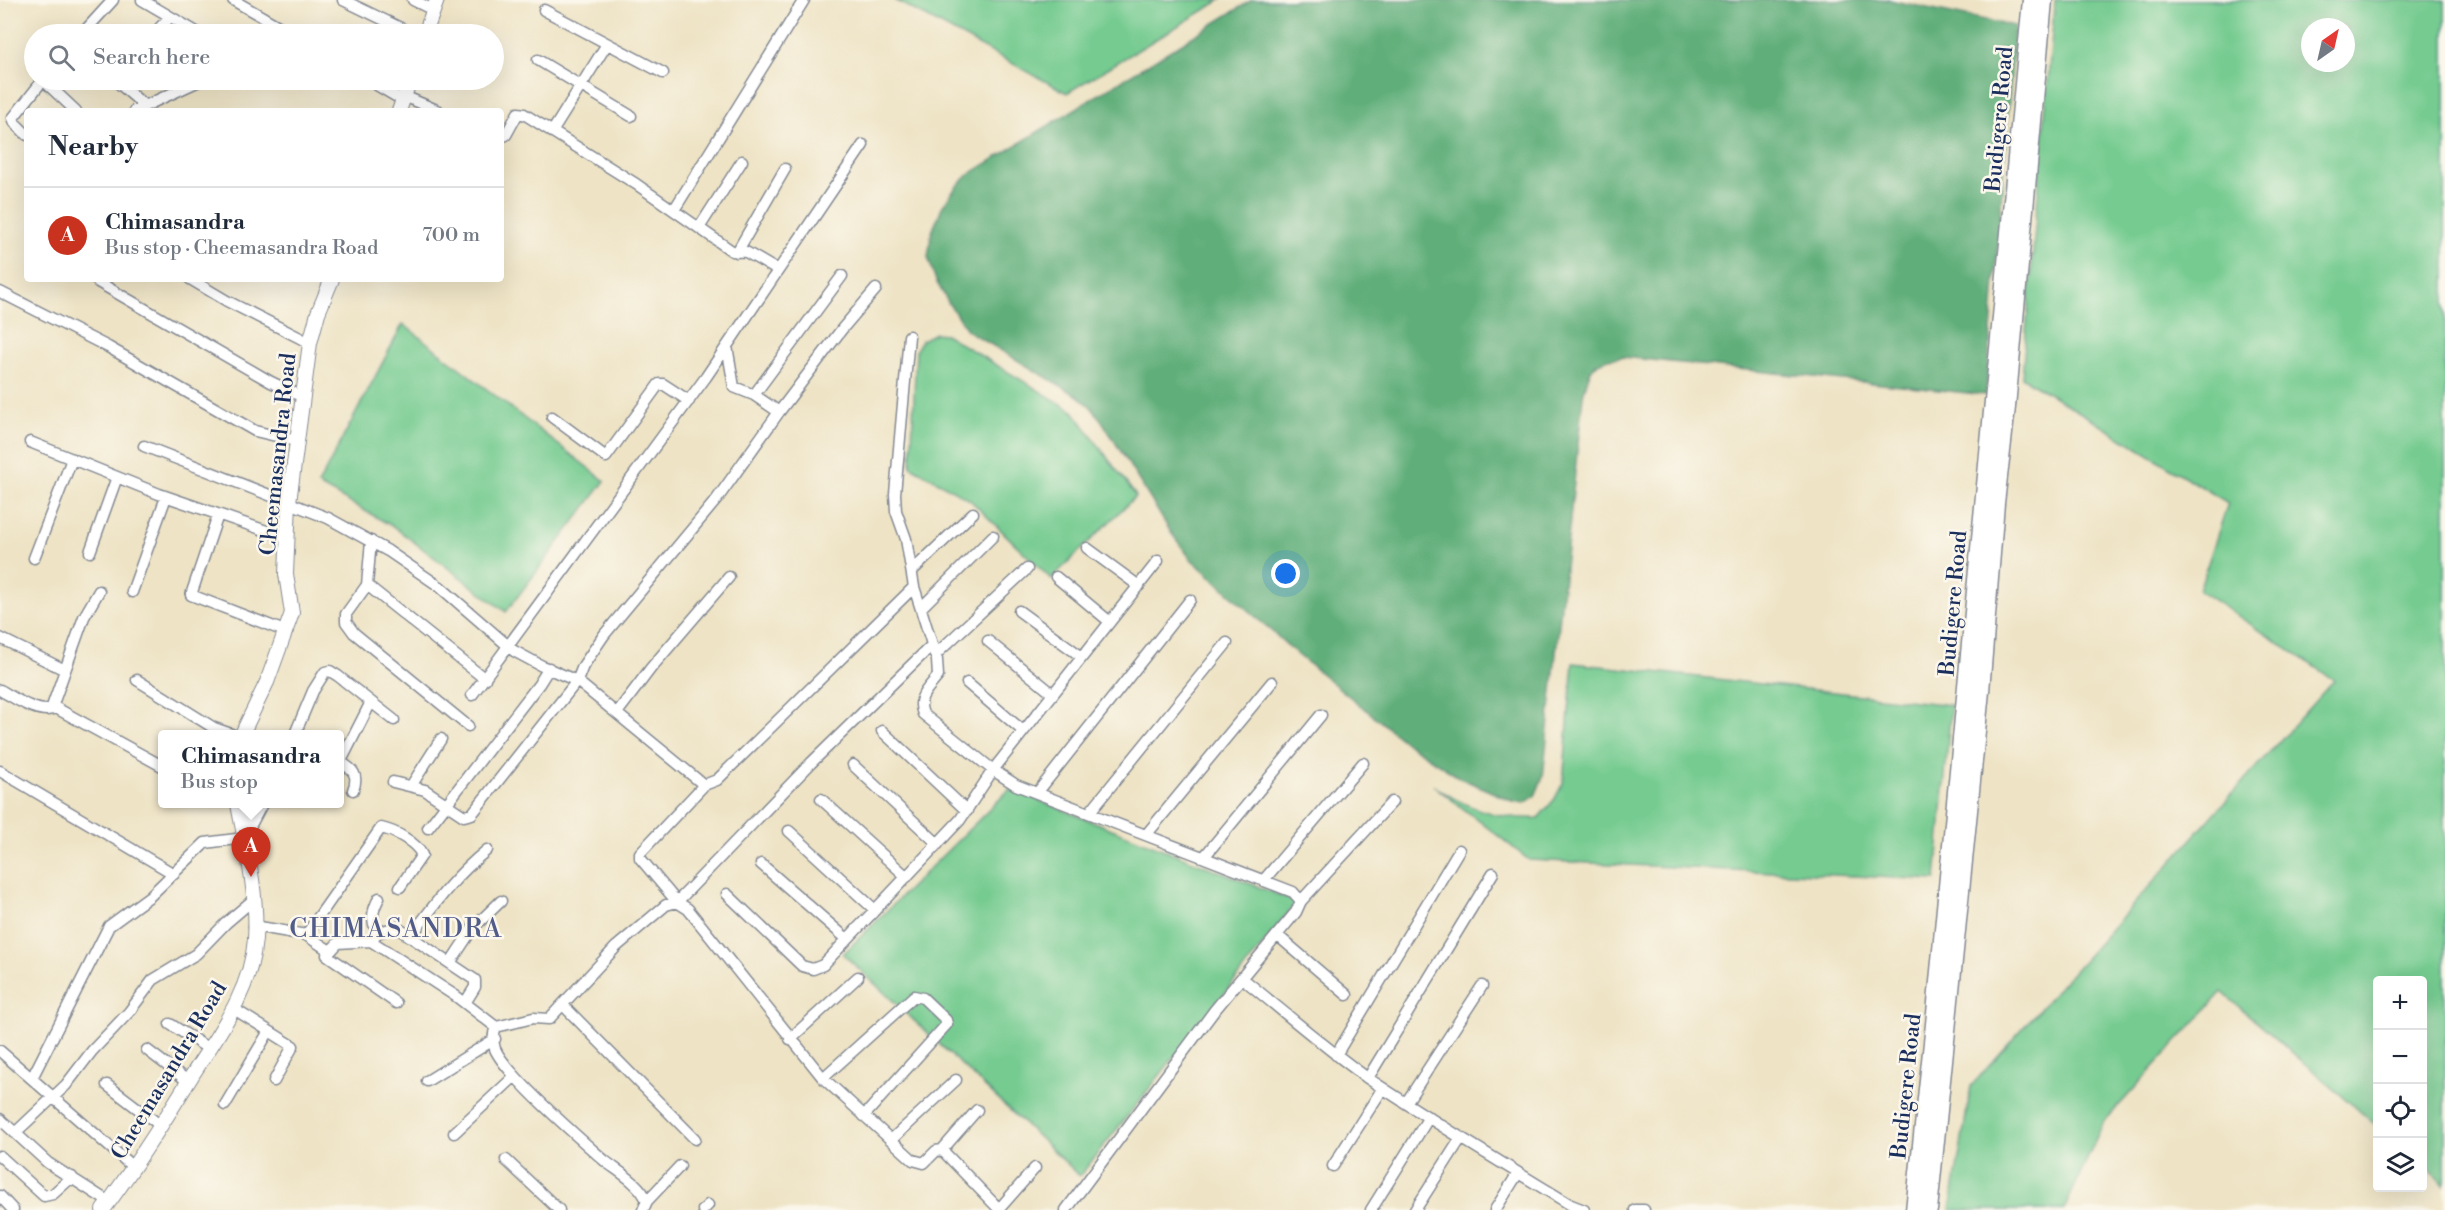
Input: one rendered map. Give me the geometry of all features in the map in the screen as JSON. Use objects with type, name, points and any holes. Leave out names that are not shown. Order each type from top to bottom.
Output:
[{"type":"main road","name":"Budigere Road","points":[[1914,1210],[1935,1024],[2031,0]]},
{"type":"main road","name":"Budigere Road","points":[[1929,1210],[1980,699],[1996,503],[2007,407],[2044,0]]},
{"type":"street","points":[[91,24],[113,0]]},
{"type":"street","points":[[142,0],[183,24]]},
{"type":"street","points":[[233,0],[275,24]]},
{"type":"street","points":[[343,0],[392,24]]},
{"type":"street","points":[[413,0],[435,5],[428,24]]},
{"type":"street","points":[[674,210],[804,0]]},
{"type":"street","points":[[544,10],[663,73]]},
{"type":"street","points":[[163,24],[170,16]]},
{"type":"street","points":[[552,132],[607,44]]},
{"type":"street","points":[[538,60],[631,116]]},
{"type":"street","points":[[24,132],[13,118],[35,90]]},
{"type":"street","points":[[54,90],[73,108]]},
{"type":"street","points":[[124,90],[139,108]]},
{"type":"street","points":[[142,108],[180,90]]},
{"type":"street","points":[[383,90],[402,102],[427,108]]},
{"type":"street","points":[[504,136],[518,113],[524,114],[732,250],[746,252],[777,270]]},
{"type":"street","points":[[472,695],[510,647],[689,401],[863,145]]},
{"type":"street","points":[[699,228],[742,161]]},
{"type":"street","points":[[737,252],[785,169]]},
{"type":"street","points":[[754,395],[842,276]]},
{"type":"street","points":[[98,282],[271,382],[303,397]]},
{"type":"street","points":[[195,282],[227,301],[310,343]]},
{"type":"street","name":"Cheemasandra Road","points":[[244,730],[267,682],[292,613],[286,574],[289,502],[310,343],[318,313],[331,282]]},
{"type":"street","points":[[393,782],[425,790],[464,816],[472,814],[577,681],[583,666],[604,634],[717,499],[779,412],[876,289]]},
{"type":"street","points":[[0,292],[108,347],[255,431],[297,441]]},
{"type":"street","points":[[909,336],[895,494],[896,511],[906,539],[914,587],[933,650],[938,676],[921,696],[923,714],[993,770],[1016,785],[1293,892],[1301,901]]},
{"type":"street","points":[[727,346],[734,387],[754,395],[779,412]]},
{"type":"street","points":[[552,417],[606,457],[659,384],[663,384],[689,401]]},
{"type":"street","points":[[30,442],[166,497],[287,537]]},
{"type":"street","points":[[144,446],[328,518],[371,541],[439,586],[524,657],[577,681],[704,785]]},
{"type":"street","points":[[34,558],[72,459]]},
{"type":"street","points":[[90,552],[117,477]]},
{"type":"street","points":[[132,592],[166,497]]},
{"type":"street","points":[[912,571],[973,513]]},
{"type":"street","points":[[218,515],[191,595],[286,632]]},
{"type":"street","points":[[921,608],[993,536]]},
{"type":"street","points":[[371,541],[367,585],[346,614],[346,622],[354,633],[468,726]]},
{"type":"street","points":[[1088,548],[1138,586]]},
{"type":"street","points":[[727,894],[802,966],[813,969],[822,965],[967,811],[993,770],[1158,561]]},
{"type":"street","points":[[496,1027],[533,1018],[549,1019],[616,947],[666,905],[677,902],[811,763],[933,650],[1027,569]]},
{"type":"street","points":[[617,713],[651,668],[729,577]]},
{"type":"street","points":[[1056,577],[1110,622]]},
{"type":"street","points":[[367,585],[485,679]]},
{"type":"street","points":[[914,587],[717,780],[704,785],[640,853],[640,858],[677,902],[688,909],[790,1039],[824,1078],[913,1160],[919,1163],[924,1162],[936,1151],[942,1150],[977,1110]]},
{"type":"street","points":[[99,591],[84,617],[52,704],[158,764]]},
{"type":"street","points":[[1036,793],[1190,600]]},
{"type":"street","points":[[1019,611],[1082,657]]},
{"type":"street","points":[[0,638],[65,670]]},
{"type":"street","points":[[988,641],[1053,694]]},
{"type":"street","points":[[1089,813],[1227,643]]},
{"type":"street","points":[[428,828],[545,677],[549,668]]},
{"type":"street","points":[[297,730],[313,691],[325,672],[330,671],[394,720]]},
{"type":"street","points":[[137,680],[219,730]]},
{"type":"street","points":[[1146,835],[1272,682]]},
{"type":"street","points":[[967,683],[1023,731]]},
{"type":"street","points":[[0,690],[41,710],[48,711],[56,708]]},
{"type":"street","points":[[344,755],[371,702]]},
{"type":"street","points":[[1204,858],[1321,715]]},
{"type":"street","points":[[882,731],[967,811]]},
{"type":"street","points":[[411,786],[441,739]]},
{"type":"street","points":[[1263,881],[1363,763]]},
{"type":"street","points":[[344,765],[352,768],[355,773],[356,782],[353,790]]},
{"type":"street","points":[[853,765],[938,844]]},
{"type":"street","points":[[0,771],[174,874]]},
{"type":"street","points":[[821,799],[907,877]]},
{"type":"street","points":[[1066,1210],[1139,1109],[1296,912],[1301,901],[1392,802]]},
{"type":"street","name":"Cheemasandra Road","points":[[106,1206],[134,1168],[234,1009],[250,969],[255,937],[253,900],[239,808]]},
{"type":"street","points":[[32,1078],[109,926],[140,904],[205,843],[244,838],[260,808]]},
{"type":"street","points":[[306,935],[381,828],[392,830],[420,849],[422,855],[400,887]]},
{"type":"street","points":[[789,831],[875,910]]},
{"type":"street","points":[[411,936],[445,888],[462,870],[487,850]]},
{"type":"street","points":[[1336,1055],[1459,850]]},
{"type":"street","points":[[761,864],[847,939]]},
{"type":"street","points":[[1368,1078],[1493,873]]},
{"type":"street","points":[[379,898],[373,910],[374,937],[496,1027]]},
{"type":"street","points":[[15,1133],[54,1097],[92,1051],[129,1012],[153,980],[196,954],[226,923],[253,900]]},
{"type":"street","points":[[450,963],[473,928],[501,902]]},
{"type":"street","points":[[254,926],[306,935],[330,951]]},
{"type":"street","points":[[396,1003],[327,955],[338,943],[374,937],[396,927],[476,983],[465,1003]]},
{"type":"street","points":[[1277,935],[1347,995]]},
{"type":"street","points":[[790,1039],[858,977]]},
{"type":"street","points":[[1242,978],[1336,1055],[1368,1078],[1518,1173],[1571,1205],[1584,1210]]},
{"type":"street","points":[[1406,1102],[1482,986]]},
{"type":"street","points":[[824,1078],[914,996],[923,998],[946,1020],[947,1024],[864,1116]]},
{"type":"street","points":[[563,1005],[695,1139]]},
{"type":"street","points":[[234,1009],[293,1047],[274,1081]]},
{"type":"street","points":[[170,1024],[209,1049]]},
{"type":"street","points":[[496,1027],[495,1048],[515,1076],[603,1159],[644,1192],[645,1206]]},
{"type":"street","points":[[225,1105],[269,1031]]},
{"type":"street","points":[[427,1082],[495,1039]]},
{"type":"street","points":[[147,1050],[189,1082]]},
{"type":"street","points":[[0,1051],[134,1168]]},
{"type":"street","points":[[454,1134],[515,1076]]},
{"type":"street","points":[[892,1139],[956,1080]]},
{"type":"street","points":[[107,1085],[160,1126]]},
{"type":"street","points":[[1333,1166],[1383,1088]]},
{"type":"street","points":[[1371,1210],[1429,1118]]},
{"type":"street","points":[[0,1119],[48,1163],[72,1178],[106,1206]]},
{"type":"street","points":[[1415,1210],[1461,1138]]},
{"type":"street","points":[[942,1150],[999,1209],[1035,1168]]},
{"type":"street","points":[[0,1156],[44,1196],[53,1194],[72,1178]]},
{"type":"street","points":[[506,1160],[559,1210]]},
{"type":"street","points":[[645,1206],[680,1166]]},
{"type":"street","points":[[1495,1210],[1518,1173]]},
{"type":"street","points":[[0,1196],[13,1210]]},
{"type":"street","points":[[1635,1210],[1644,1210]]},
{"type":"green space","points":[[895,0],[1221,0],[1067,93]]},
{"type":"green space","points":[[1252,0],[1889,0],[2015,26],[1986,395],[1623,357],[1605,360],[1594,367],[1583,396],[1543,777],[1535,796],[1525,803],[1512,801],[1460,778],[1408,744],[1297,654],[1191,559],[1172,534],[1091,407],[1078,396],[968,331],[936,281],[928,257],[932,232],[942,207],[957,186],[971,173]]},
{"type":"green space","points":[[2055,0],[2445,0],[2445,1185],[2427,1169],[2427,976],[2373,976],[2373,1123],[2222,992],[2104,1122],[2064,1210],[1950,1210],[1971,1086],[2334,680],[2199,590],[2228,503],[2022,377]]},
{"type":"green space","points":[[403,324],[605,481],[506,612],[394,527],[318,485]]},
{"type":"green space","points":[[935,333],[945,334],[1073,411],[1136,496],[1051,579],[970,500],[911,466],[916,350],[922,340]]},
{"type":"green space","points":[[1573,663],[1951,705],[1936,880],[1529,860],[1433,785],[1457,800],[1483,811],[1510,817],[1538,818],[1554,800],[1563,783]]},
{"type":"green space","points":[[1010,789],[1297,902],[1080,1176],[843,954]]},
{"type":"place","name":"Chimasandra","points":[[251,877]]},
{"type":"district","name":"CHIMASANDRA","points":[[396,928]]}]
